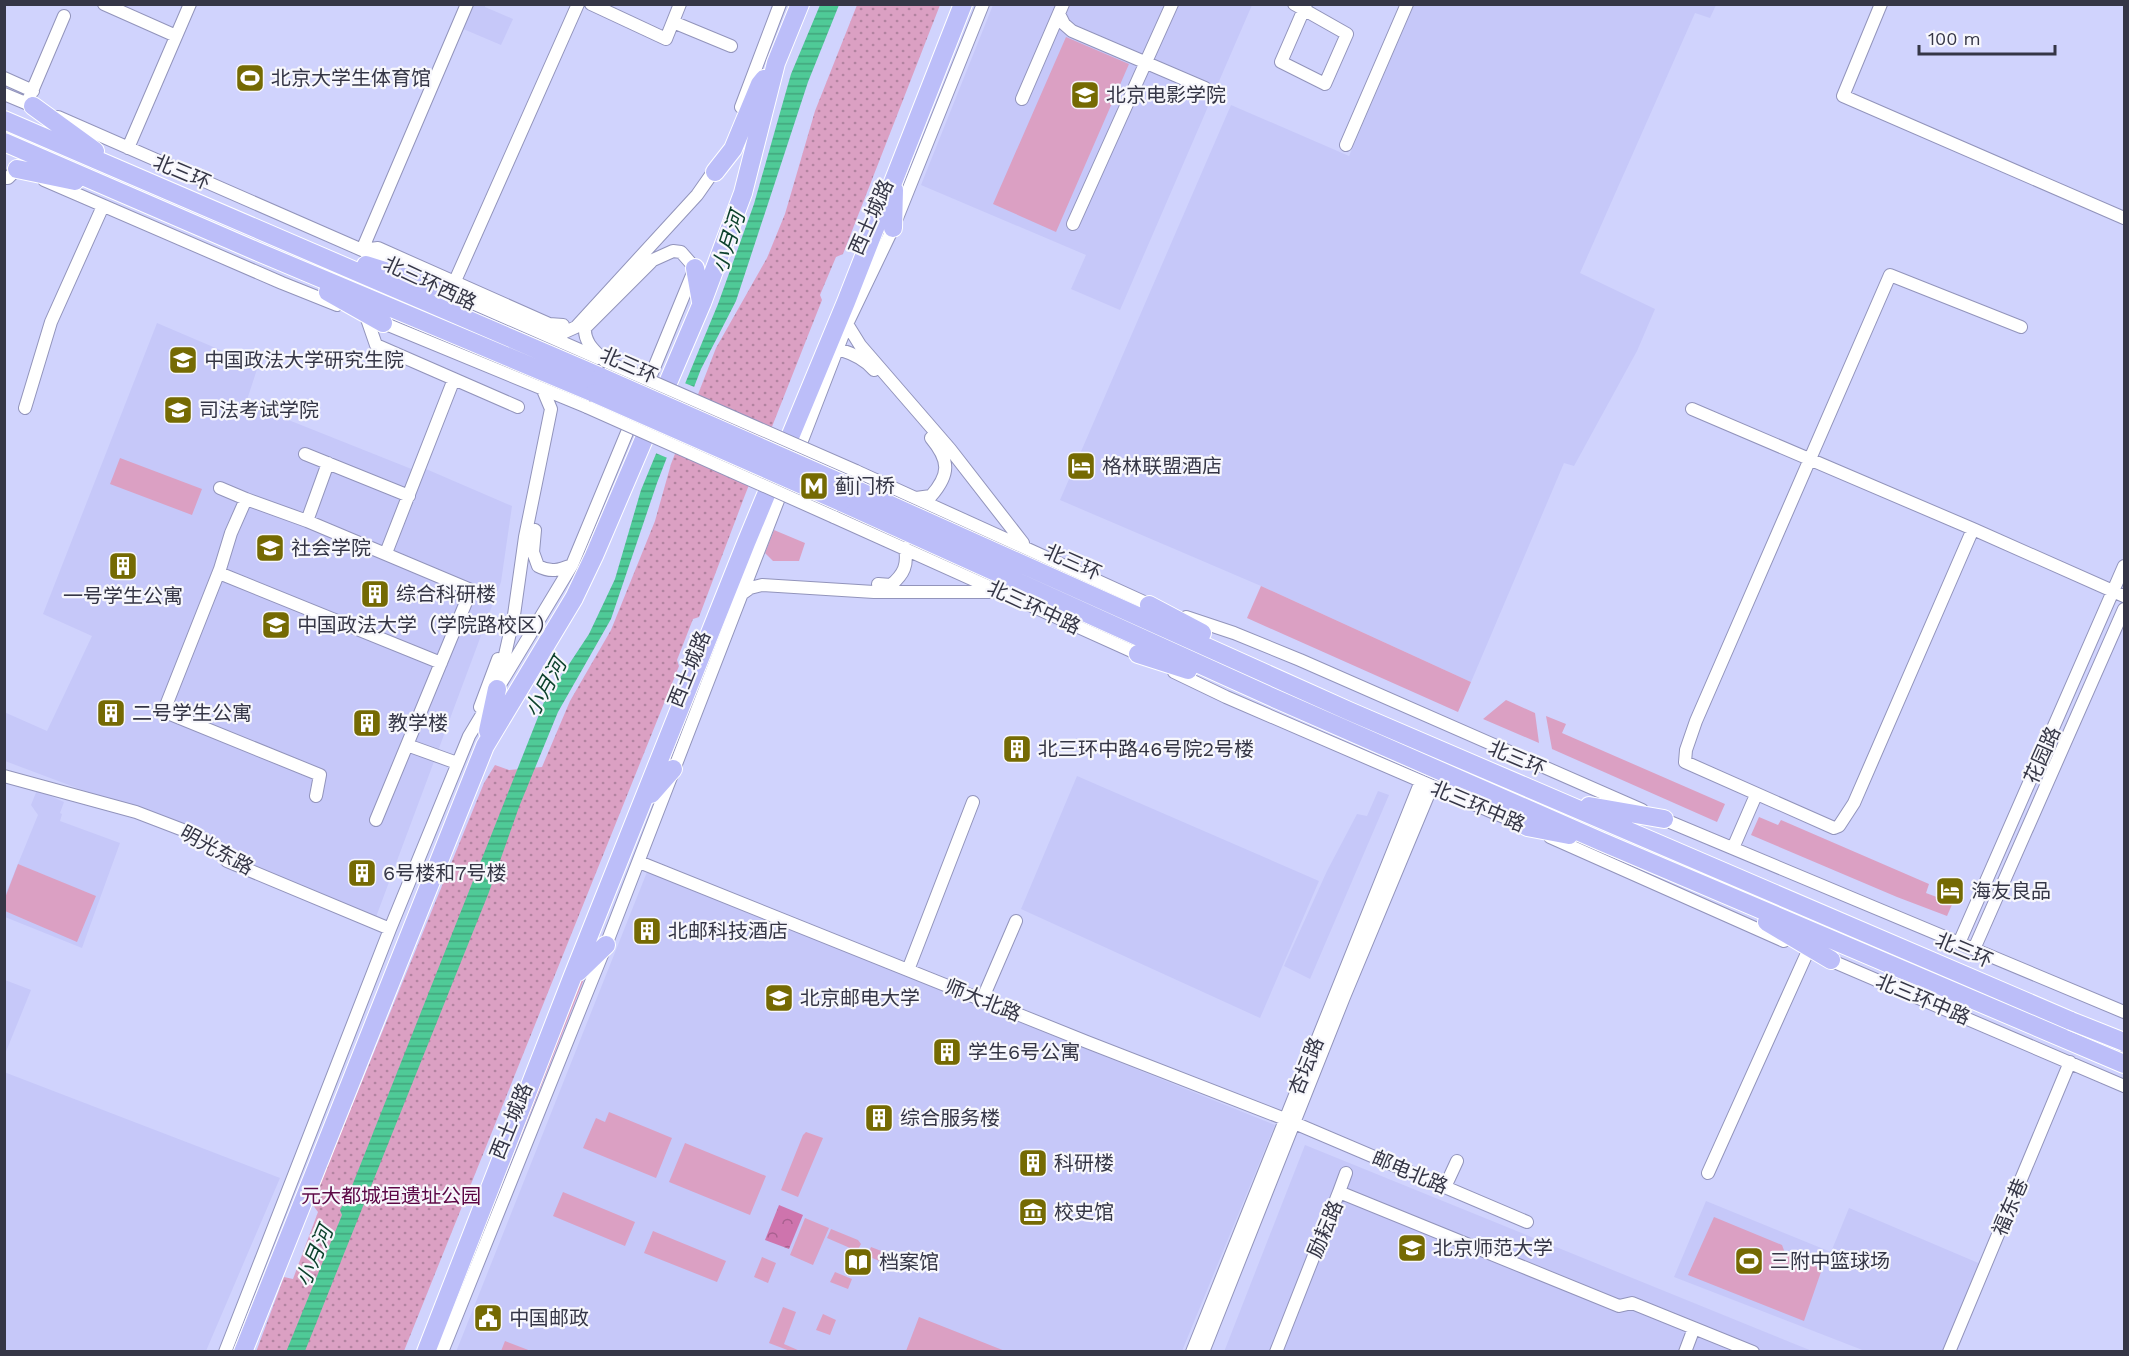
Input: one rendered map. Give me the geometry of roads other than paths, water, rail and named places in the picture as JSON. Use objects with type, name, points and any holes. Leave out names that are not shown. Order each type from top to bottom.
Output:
[{"type":"highway","points":[[788,34],[789,4]]},
{"type":"highway","points":[[243,1352],[258,1309],[485,746],[574,598],[702,303],[743,193],[776,63],[800,4]]},
{"type":"highway","name":"西土城路","points":[[426,1352],[572,978],[746,543],[846,302],[963,4]]},
{"type":"highway","points":[[715,172],[734,148],[760,84],[776,63]]},
{"type":"highway","points":[[31,100],[121,170]]},
{"type":"highway","name":"北三环","points":[[4,120],[265,232],[597,385],[845,494],[2124,1042]]},
{"type":"highway","name":"北三环","points":[[4,142],[256,251],[597,385]]},
{"type":"highway","points":[[8,175],[112,189]]},
{"type":"highway","points":[[893,228],[895,177]]},
{"type":"highway","points":[[265,232],[433,286]]},
{"type":"highway","points":[[256,251],[383,323]]},
{"type":"highway","points":[[695,268],[702,303]]},
{"type":"highway","points":[[846,302],[847,324]]},
{"type":"highway","points":[[813,378],[837,352]]},
{"type":"highway","name":"北三环","points":[[845,494],[1276,699],[1600,841],[2124,1064]]},
{"type":"highway","points":[[746,543],[754,563]]},
{"type":"highway","points":[[572,565],[594,556]]},
{"type":"highway","points":[[1149,605],[1349,711]]},
{"type":"highway","points":[[1138,654],[1276,699]]},
{"type":"highway","points":[[485,746],[497,689]]},
{"type":"highway","points":[[644,802],[673,769]]},
{"type":"highway","points":[[1558,800],[1664,819]]},
{"type":"highway","points":[[1527,827],[1600,841]]},
{"type":"highway","points":[[1706,886],[1831,960]]},
{"type":"highway","points":[[572,978],[606,945]]},
{"type":"highway","points":[[234,1352],[258,1309]]},
{"type":"street","points":[[104,4],[176,36]]},
{"type":"street","points":[[128,148],[190,4]]},
{"type":"street","points":[[362,250],[467,4]]},
{"type":"street","points":[[455,281],[578,4]]},
{"type":"street","points":[[591,4],[622,10],[666,39],[680,4]]},
{"type":"street","points":[[539,332],[565,332],[576,327],[648,250],[715,172],[780,4]]},
{"type":"street","name":"西土城路","points":[[442,1352],[639,862],[673,769],[847,324],[893,228],[983,4]]},
{"type":"street","points":[[1073,224],[1172,4]]},
{"type":"street","points":[[1346,145],[1407,4]]},
{"type":"street","points":[[1881,4],[1843,96],[2124,218]]},
{"type":"street","points":[[1301,6],[1347,34],[1325,84],[1281,62],[1301,6]]},
{"type":"street","points":[[1061,9],[1064,24],[1072,31],[1205,88]]},
{"type":"street","points":[[1022,99],[1061,9]]},
{"type":"street","points":[[4,78],[31,100],[64,16]]},
{"type":"street","points":[[674,22],[731,46]]},
{"type":"street","name":"北三环西路","points":[[4,94],[31,100],[128,148],[362,250],[433,286],[539,332],[597,385],[845,494]]},
{"type":"street","name":"北三环西路","points":[[8,175],[103,206],[282,283],[569,400],[597,385]]},
{"type":"street","points":[[25,408],[51,322],[103,206]]},
{"type":"street","points":[[362,250],[378,248],[549,324],[563,325]]},
{"type":"street","points":[[469,736],[572,565],[695,268],[681,252],[667,253],[653,260],[585,328],[597,385]]},
{"type":"street","points":[[1973,529],[1854,803],[1839,826],[1834,828],[1688,765],[1684,758],[1696,721],[1890,275],[2021,327]]},
{"type":"street","points":[[366,316],[376,345],[518,407]]},
{"type":"street","points":[[847,324],[861,345],[950,449],[1026,546]]},
{"type":"street","points":[[837,352],[845,351],[868,363],[940,449],[946,467],[943,482],[931,496],[916,498],[845,494]]},
{"type":"street","points":[[386,553],[454,379]]},
{"type":"street","points":[[497,689],[514,615],[525,537],[551,409],[543,390]]},
{"type":"street","points":[[569,400],[559,406],[555,415],[533,552],[538,566],[547,571],[558,571],[572,565]]},
{"type":"street","points":[[1692,409],[2119,594]]},
{"type":"street","points":[[305,454],[409,496]]},
{"type":"street","points":[[307,520],[328,463]]},
{"type":"street","points":[[220,488],[307,520],[471,590],[376,820]]},
{"type":"street","name":"北三环中路","points":[[845,494],[905,548],[1138,654],[1226,697],[2124,1086]]},
{"type":"street","points":[[916,498],[1026,546],[1149,605],[1234,633],[1300,660],[1664,819],[2124,1012]]},
{"type":"street","points":[[246,499],[231,533],[219,573],[166,703],[170,714],[320,775],[316,796]]},
{"type":"street","points":[[754,563],[760,576],[782,581],[891,585],[904,572],[907,560],[905,548]]},
{"type":"street","name":"花园路","points":[[1959,944],[2077,674],[2119,594],[2124,566]]},
{"type":"street","points":[[219,573],[441,663]]},
{"type":"street","points":[[743,593],[750,588],[762,585],[874,591],[1002,592]]},
{"type":"street","name":"花园路","points":[[1974,950],[2124,609]]},
{"type":"street","points":[[225,1352],[390,928],[469,736],[514,615]]},
{"type":"street","points":[[2077,674],[2093,680]]},
{"type":"street","points":[[407,745],[457,763]]},
{"type":"street","name":"明光东路","points":[[4,776],[136,812],[183,830],[216,846],[227,861],[390,928]]},
{"type":"street","name":"杏坛路","points":[[1192,1352],[1348,987],[1426,784]]},
{"type":"street","points":[[1733,848],[1755,795]]},
{"type":"street","points":[[908,970],[973,802]]},
{"type":"street","name":"师大北路","points":[[639,862],[1289,1121]]},
{"type":"street","points":[[982,1000],[1016,921]]},
{"type":"street","points":[[1708,1173],[1808,951]]},
{"type":"street","name":"福东巷","points":[[1949,1352],[2070,1062]]},
{"type":"street","name":"杏坛路","points":[[1203,1352],[1289,1121]]},
{"type":"street","name":"邮电北路","points":[[1289,1121],[1527,1222]]},
{"type":"street","points":[[1445,1187],[1457,1161]]},
{"type":"street","points":[[1339,1192],[1346,1173]]},
{"type":"street","name":"励耘路","points":[[1276,1352],[1339,1192],[1619,1306],[1632,1303],[1694,1328],[1725,1347],[1753,1352]]},
{"type":"street","points":[[1685,1352],[1694,1328]]},
{"type":"place","name":"北京大学生体育馆","points":[[250,78]]},
{"type":"place","name":"北京电影学院","points":[[1085,95]]},
{"type":"place","name":"中国政法大学研究生院","points":[[183,360]]},
{"type":"place","name":"司法考试学院","points":[[178,410]]},
{"type":"place","name":"格林联盟酒店","points":[[1081,466]]},
{"type":"place","name":"蓟门桥","points":[[814,486]]},
{"type":"place","name":"社会学院","points":[[270,548]]},
{"type":"place","name":"一号学生公寓","points":[[123,566]]},
{"type":"place","name":"综合科研楼","points":[[375,594]]},
{"type":"place","name":"中国政法大学（学院路校区）","points":[[276,625]]},
{"type":"place","name":"二号学生公寓","points":[[111,713]]},
{"type":"place","name":"教学楼","points":[[367,723]]},
{"type":"place","name":"北三环中路46号院2号楼","points":[[1017,749]]},
{"type":"place","name":"6号楼和7号楼","points":[[362,873]]},
{"type":"place","name":"海友良品","points":[[1950,891]]},
{"type":"place","name":"北邮科技酒店","points":[[647,931]]},
{"type":"place","name":"北京邮电大学","points":[[779,998]]},
{"type":"place","name":"学生6号公寓","points":[[947,1052]]},
{"type":"place","name":"综合服务楼","points":[[879,1118]]},
{"type":"place","name":"科研楼","points":[[1033,1163]]},
{"type":"place","name":"校史馆","points":[[1033,1212]]},
{"type":"place","name":"北京师范大学","points":[[1412,1248]]},
{"type":"place","name":"三附中篮球场","points":[[1749,1261]]},
{"type":"place","name":"档案馆","points":[[858,1262]]},
{"type":"place","name":"中国邮政","points":[[488,1318]]},
{"type":"water label","name":"小月河","points":[[728,242]]},
{"type":"water label","name":"小月河","points":[[545,687]]},
{"type":"water label","name":"小月河","points":[[314,1256]]},
{"type":"park label","name":"元大都城垣遗址公园","points":[[391,1196]]}]
